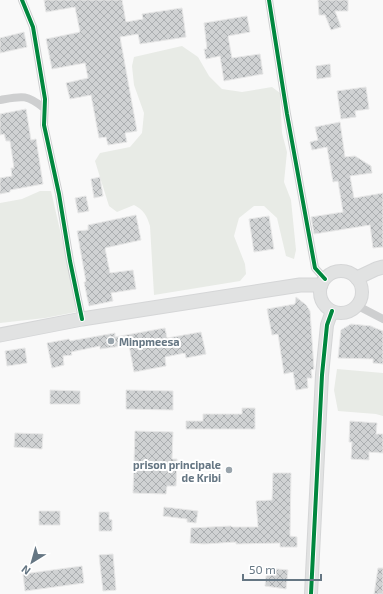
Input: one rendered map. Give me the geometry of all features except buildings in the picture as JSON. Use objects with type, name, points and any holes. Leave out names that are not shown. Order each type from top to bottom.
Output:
[{"type":"main road","points":[[357,278],[383,267]]},
{"type":"main road","points":[[0,334],[82,319],[323,282]]},
{"type":"street","points":[[22,0],[33,27],[45,99],[44,125],[59,194],[70,261],[82,319]]},
{"type":"street","points":[[269,0],[315,268],[323,282]]},
{"type":"street","points":[[0,100],[22,96],[30,98],[44,108]]},
{"type":"street","points":[[344,271],[357,278],[361,285],[362,292],[358,306],[343,313],[332,311],[326,306],[320,293],[323,282],[330,274],[344,271]]},
{"type":"street","points":[[358,306],[383,319]]},
{"type":"street","points":[[311,594],[322,375],[327,326],[332,311]]},
{"type":"shaded area","points":[[182,46],[198,57],[209,76],[222,89],[242,92],[272,87],[280,93],[282,133],[287,152],[284,182],[291,200],[296,250],[294,259],[286,256],[277,218],[264,206],[254,206],[239,218],[234,236],[245,264],[246,274],[240,281],[154,295],[150,226],[148,219],[143,211],[134,205],[117,212],[109,206],[95,161],[100,153],[130,147],[142,133],[144,113],[134,85],[132,66],[134,57]]},
{"type":"shaded area","points":[[40,191],[51,191],[72,282],[76,312],[45,318],[0,323],[0,203],[22,199]]},
{"type":"shaded area","points":[[337,369],[383,373],[383,416],[376,414],[338,411],[334,390]]},
{"type":"cycle path","points":[[22,0],[33,27],[45,99],[44,125],[59,194],[70,261],[82,319]]},
{"type":"cycle path","points":[[269,0],[287,114],[315,268],[325,279]]},
{"type":"cycle path","points":[[311,594],[322,375],[327,325],[332,311]]},
{"type":"place","name":"Minpmeesa","points":[[111,341]]},
{"type":"place","name":"prison principale de Kribi","points":[[229,470]]}]
